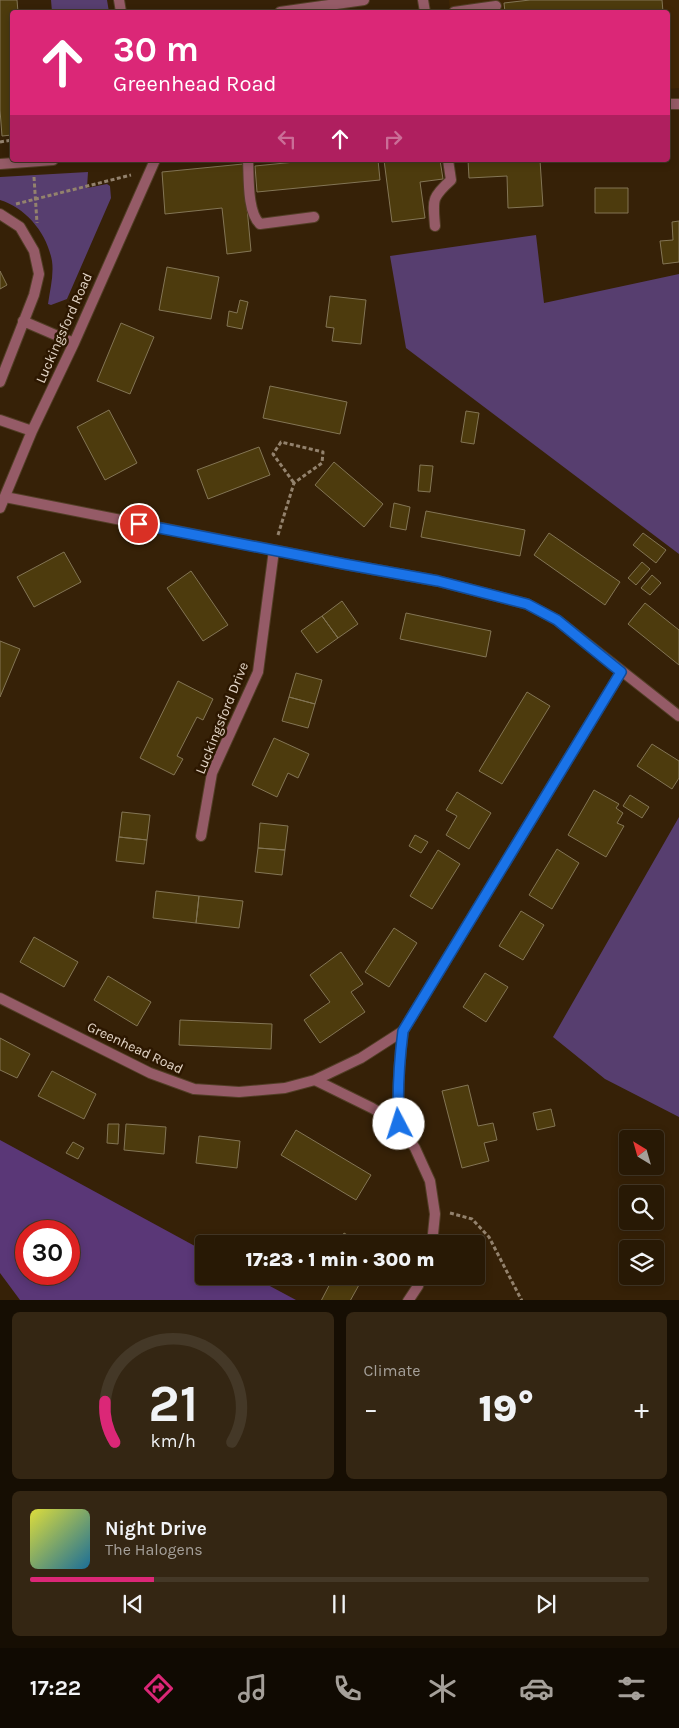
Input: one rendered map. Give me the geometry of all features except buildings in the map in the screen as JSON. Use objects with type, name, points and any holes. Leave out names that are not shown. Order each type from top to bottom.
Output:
[{"type":"street","points":[[294,10],[364,0]]},
{"type":"street","points":[[468,10],[496,6]]},
{"type":"street","points":[[0,164],[33,162]]},
{"type":"street","name":"Luckingsford Road","points":[[0,508],[32,431],[74,343],[154,162]]},
{"type":"street","points":[[248,162],[254,219],[260,224],[314,217]]},
{"type":"street","points":[[435,226],[433,202],[438,191],[451,180],[448,162]]},
{"type":"street","points":[[0,382],[34,295],[39,274],[34,251],[20,227],[1,214]]},
{"type":"street","points":[[23,321],[74,343]]},
{"type":"street","points":[[0,420],[32,431]]},
{"type":"street","points":[[5,497],[438,581],[527,604],[557,620],[679,716]]},
{"type":"street","name":"Luckingsford Drive","points":[[201,836],[212,772],[258,672],[274,550]]},
{"type":"street","name":"Greenhead Road","points":[[0,998],[150,1073],[194,1089],[239,1092],[285,1088],[315,1080],[361,1058],[403,1031],[621,672]]},
{"type":"street","points":[[399,1124],[397,1095],[403,1031]]},
{"type":"street","points":[[315,1080],[372,1108],[399,1124],[415,1148],[430,1181],[436,1214],[433,1235]]},
{"type":"street","points":[[408,1300],[418,1285]]},
{"type":"path","points":[[33,162],[38,227],[34,251]]},
{"type":"path","points":[[1,214],[14,205],[150,171]]},
{"type":"path","points":[[274,550],[294,483],[322,463],[323,452],[281,442],[273,454],[294,483]]},
{"type":"path","points":[[436,1214],[454,1213],[472,1219],[489,1237],[522,1300]]},
{"type":"shaded area","points":[[51,0],[107,0],[109,10],[52,10]]},
{"type":"shaded area","points":[[449,0],[679,0],[679,88],[670,89],[670,10],[450,10]]},
{"type":"shaded area","points":[[88,172],[87,188],[107,184],[110,186],[111,198],[67,299],[51,305],[48,304],[52,282],[52,261],[49,251],[40,232],[27,215],[0,200],[0,177]]},
{"type":"shaded area","points":[[536,235],[544,303],[679,274],[679,554],[406,348],[390,256]]},
{"type":"shaded area","points":[[679,817],[679,1117],[605,1079],[553,1037]]},
{"type":"shaded area","points":[[0,1140],[195,1246],[195,1285],[268,1285],[296,1300],[20,1300],[0,1273]]},
{"type":"route","points":[[139,524],[438,581],[527,604],[557,620],[621,672],[403,1031],[398,1068],[399,1124]]}]
